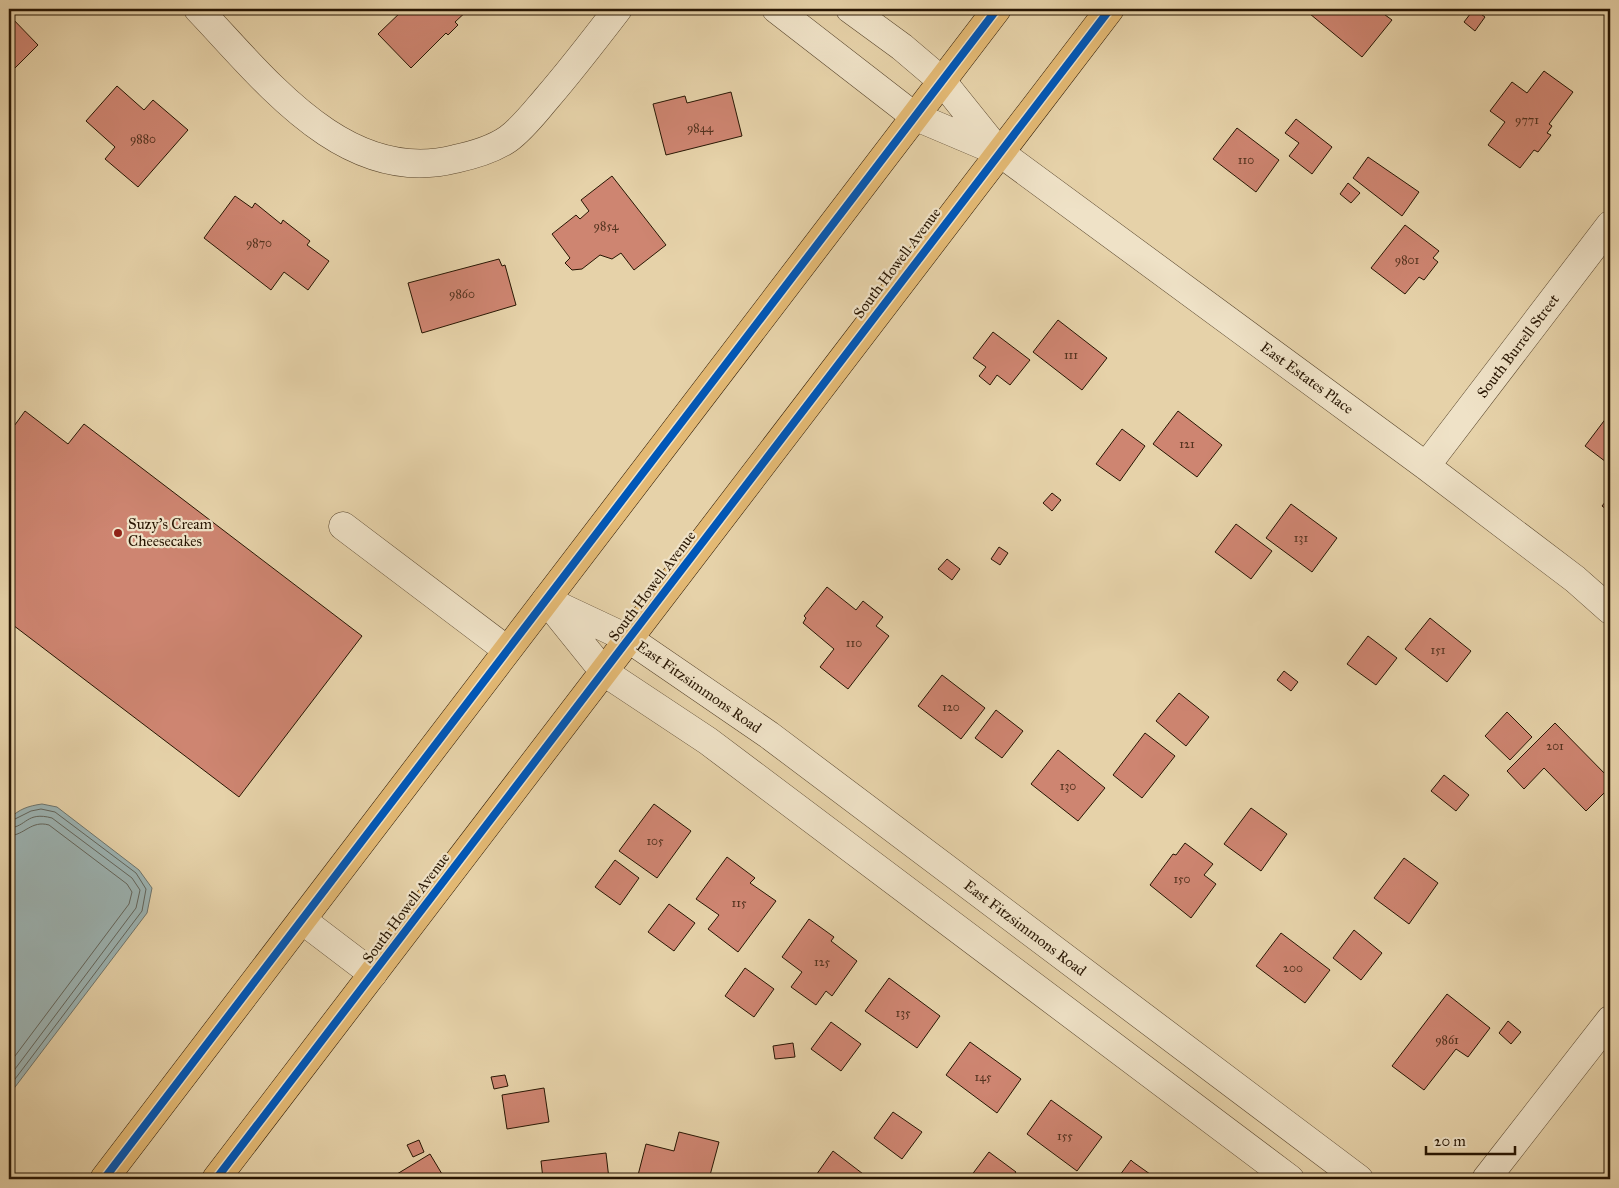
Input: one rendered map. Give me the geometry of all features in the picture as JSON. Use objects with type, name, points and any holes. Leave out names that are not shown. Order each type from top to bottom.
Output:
[{"type":"main road","points":[[104,1179],[997,9]]},
{"type":"main road","name":"South Howell Avenue","points":[[216,1179],[1110,9]]},
{"type":"street","points":[[198,9],[286,100],[334,138],[370,155],[402,162],[439,163],[482,153],[508,138],[529,119],[618,9]]},
{"type":"street","points":[[776,9],[914,116],[999,152]]},
{"type":"street","points":[[850,9],[902,47],[942,81],[999,152]]},
{"type":"street","name":"East Estates Place","points":[[999,152],[1426,466],[1575,579],[1610,610]]},
{"type":"street","name":"South Burrell Street","points":[[1426,466],[1610,225]]},
{"type":"street","points":[[343,526],[507,650]]},
{"type":"street","points":[[546,600],[604,672],[708,741],[1290,1179]]},
{"type":"street","name":"East Fitzsimmons Road","points":[[546,600],[629,639],[769,736],[1359,1179]]},
{"type":"street","points":[[894,882],[919,848]]},
{"type":"street","points":[[302,920],[373,974]]},
{"type":"street","points":[[1057,1004],[1081,970]]},
{"type":"street","points":[[1486,1179],[1610,1020]]},
{"type":"street","points":[[1222,1128],[1246,1095]]},
{"type":"water","points":[[42,804],[57,807],[139,870],[152,888],[147,913],[9,1095],[9,819],[24,808]]},
{"type":"building","points":[[404,9],[469,9],[455,22],[458,25],[448,35],[446,33],[411,68],[378,34]]},
{"type":"building","points":[[1304,9],[1377,9],[1392,20],[1362,57]]},
{"type":"building","points":[[1474,9],[1485,17],[1475,31],[1464,22]]},
{"type":"building","points":[[1599,9],[1610,9],[1610,17]]},
{"type":"building","points":[[9,15],[38,45],[9,74]]},
{"type":"building","points":[[1544,71],[1573,92],[1549,124],[1552,126],[1547,133],[1551,135],[1538,152],[1534,150],[1520,168],[1488,145],[1505,122],[1490,111],[1512,82],[1527,93]]},
{"type":"building","points":[[117,86],[144,110],[153,100],[188,130],[138,187],[105,159],[115,147],[86,121]]},
{"type":"building","points":[[731,92],[742,136],[666,155],[653,104],[685,96],[687,103]]},
{"type":"building","points":[[1296,119],[1332,147],[1312,174],[1289,156],[1299,143],[1285,133]]},
{"type":"building","points":[[1237,128],[1279,160],[1256,192],[1213,159]]},
{"type":"building","points":[[1368,157],[1419,192],[1402,216],[1353,178]]},
{"type":"building","points":[[612,176],[666,245],[634,270],[621,253],[612,259],[600,255],[582,269],[572,270],[565,263],[570,258],[552,234],[576,215],[580,219],[589,211],[581,200]]},
{"type":"building","points":[[1348,183],[1360,193],[1351,203],[1340,194]]},
{"type":"building","points":[[235,196],[252,208],[255,203],[281,224],[283,220],[310,241],[307,245],[329,261],[308,290],[284,272],[271,290],[204,238]]},
{"type":"building","points":[[1405,225],[1439,251],[1433,258],[1438,262],[1424,280],[1419,277],[1405,294],[1371,268]]},
{"type":"building","points":[[499,259],[502,266],[505,265],[516,305],[422,333],[408,283]]},
{"type":"building","points":[[1058,320],[1107,358],[1082,390],[1033,352]]},
{"type":"building","points":[[993,332],[1030,360],[1010,385],[997,375],[990,385],[979,376],[986,367],[973,358]]},
{"type":"building","name":"Suzy's Cream Cheesecakes","points":[[25,411],[68,444],[84,424],[362,636],[239,797],[9,622],[9,433]]},
{"type":"building","points":[[1178,411],[1222,445],[1197,477],[1153,444]]},
{"type":"building","points":[[1610,413],[1610,465],[1585,446]]},
{"type":"building","points":[[1122,429],[1145,446],[1120,481],[1096,464]]},
{"type":"building","points":[[1052,493],[1061,500],[1052,511],[1043,503]]},
{"type":"building","points":[[1610,496],[1610,512],[1602,506]]},
{"type":"building","points":[[1291,504],[1337,538],[1312,572],[1266,538]]},
{"type":"building","points":[[1236,524],[1272,551],[1251,579],[1215,552]]},
{"type":"building","points":[[999,547],[1008,553],[1000,565],[991,559]]},
{"type":"building","points":[[947,559],[960,569],[952,580],[938,569]]},
{"type":"building","points":[[827,587],[856,610],[863,601],[883,617],[876,626],[889,636],[848,689],[820,667],[834,649],[803,623],[806,618],[804,616]]},
{"type":"building","points":[[1430,618],[1471,651],[1447,682],[1405,649]]},
{"type":"building","points":[[1368,636],[1397,658],[1376,685],[1347,664]]},
{"type":"building","points":[[1284,671],[1298,682],[1291,691],[1277,680]]},
{"type":"building","points":[[942,675],[985,708],[961,739],[918,706]]},
{"type":"building","points":[[1179,693],[1209,717],[1186,746],[1156,721]]},
{"type":"building","points":[[996,710],[1023,731],[1002,758],[975,738]]},
{"type":"building","points":[[1507,712],[1532,737],[1510,760],[1485,736]]},
{"type":"building","points":[[1555,723],[1610,779],[1610,787],[1586,811],[1544,768],[1524,789],[1507,771]]},
{"type":"building","points":[[1145,733],[1175,756],[1142,798],[1113,775]]},
{"type":"building","points":[[1058,750],[1105,788],[1078,821],[1031,784]]},
{"type":"building","points":[[1444,775],[1469,795],[1456,811],[1431,791]]},
{"type":"building","points":[[654,804],[691,831],[657,878],[619,851]]},
{"type":"building","points":[[1251,808],[1287,834],[1261,871],[1224,844]]},
{"type":"building","points":[[1185,843],[1213,864],[1204,875],[1216,884],[1191,918],[1150,885],[1173,854],[1176,855]]},
{"type":"building","points":[[727,857],[755,878],[750,883],[776,901],[738,952],[708,929],[719,915],[696,899]]},
{"type":"building","points":[[1404,858],[1438,883],[1409,924],[1374,898]]},
{"type":"building","points":[[615,860],[639,878],[620,905],[595,887]]},
{"type":"building","points":[[669,904],[695,923],[674,951],[648,932]]},
{"type":"building","points":[[809,919],[834,937],[831,941],[857,961],[832,996],[826,991],[816,1005],[791,987],[802,972],[782,957]]},
{"type":"building","points":[[1354,930],[1382,953],[1361,980],[1333,958]]},
{"type":"building","points":[[1281,933],[1330,970],[1305,1003],[1256,966]]},
{"type":"building","points":[[745,968],[774,989],[754,1017],[725,996]]},
{"type":"building","points":[[889,978],[940,1016],[917,1048],[865,1011]]},
{"type":"building","points":[[1447,994],[1490,1028],[1468,1057],[1456,1049],[1424,1090],[1392,1066]]},
{"type":"building","points":[[1508,1021],[1521,1032],[1511,1044],[1499,1033]]},
{"type":"building","points":[[831,1022],[861,1044],[841,1071],[811,1049]]},
{"type":"building","points":[[970,1042],[1021,1079],[997,1113],[946,1075]]},
{"type":"building","points":[[793,1043],[795,1057],[775,1059],[773,1046]]},
{"type":"building","points":[[505,1075],[508,1086],[494,1089],[491,1077]]},
{"type":"building","points":[[544,1088],[549,1122],[507,1129],[502,1095]]},
{"type":"building","points":[[1051,1100],[1102,1137],[1077,1171],[1027,1134]]},
{"type":"building","points":[[893,1112],[922,1132],[902,1159],[874,1138]]},
{"type":"building","points":[[679,1132],[719,1142],[709,1179],[637,1179],[646,1144],[674,1151]]},
{"type":"building","points":[[419,1140],[424,1152],[413,1157],[407,1145]]},
{"type":"building","points":[[833,1151],[867,1177],[865,1179],[814,1178]]},
{"type":"building","points":[[989,1152],[1016,1172],[1011,1179],[975,1179],[971,1176]]},
{"type":"building","points":[[606,1153],[609,1179],[543,1179],[541,1161]]},
{"type":"building","points":[[430,1154],[445,1179],[400,1179],[397,1174]]},
{"type":"building","points":[[1131,1160],[1133,1162],[1157,1179],[1117,1179]]},
{"type":"cycle path","points":[[104,1179],[997,9]]},
{"type":"cycle path","points":[[216,1179],[1110,9]]},
{"type":"place","name":"Suzy's Cream Cheesecakes","points":[[118,533]]}]
